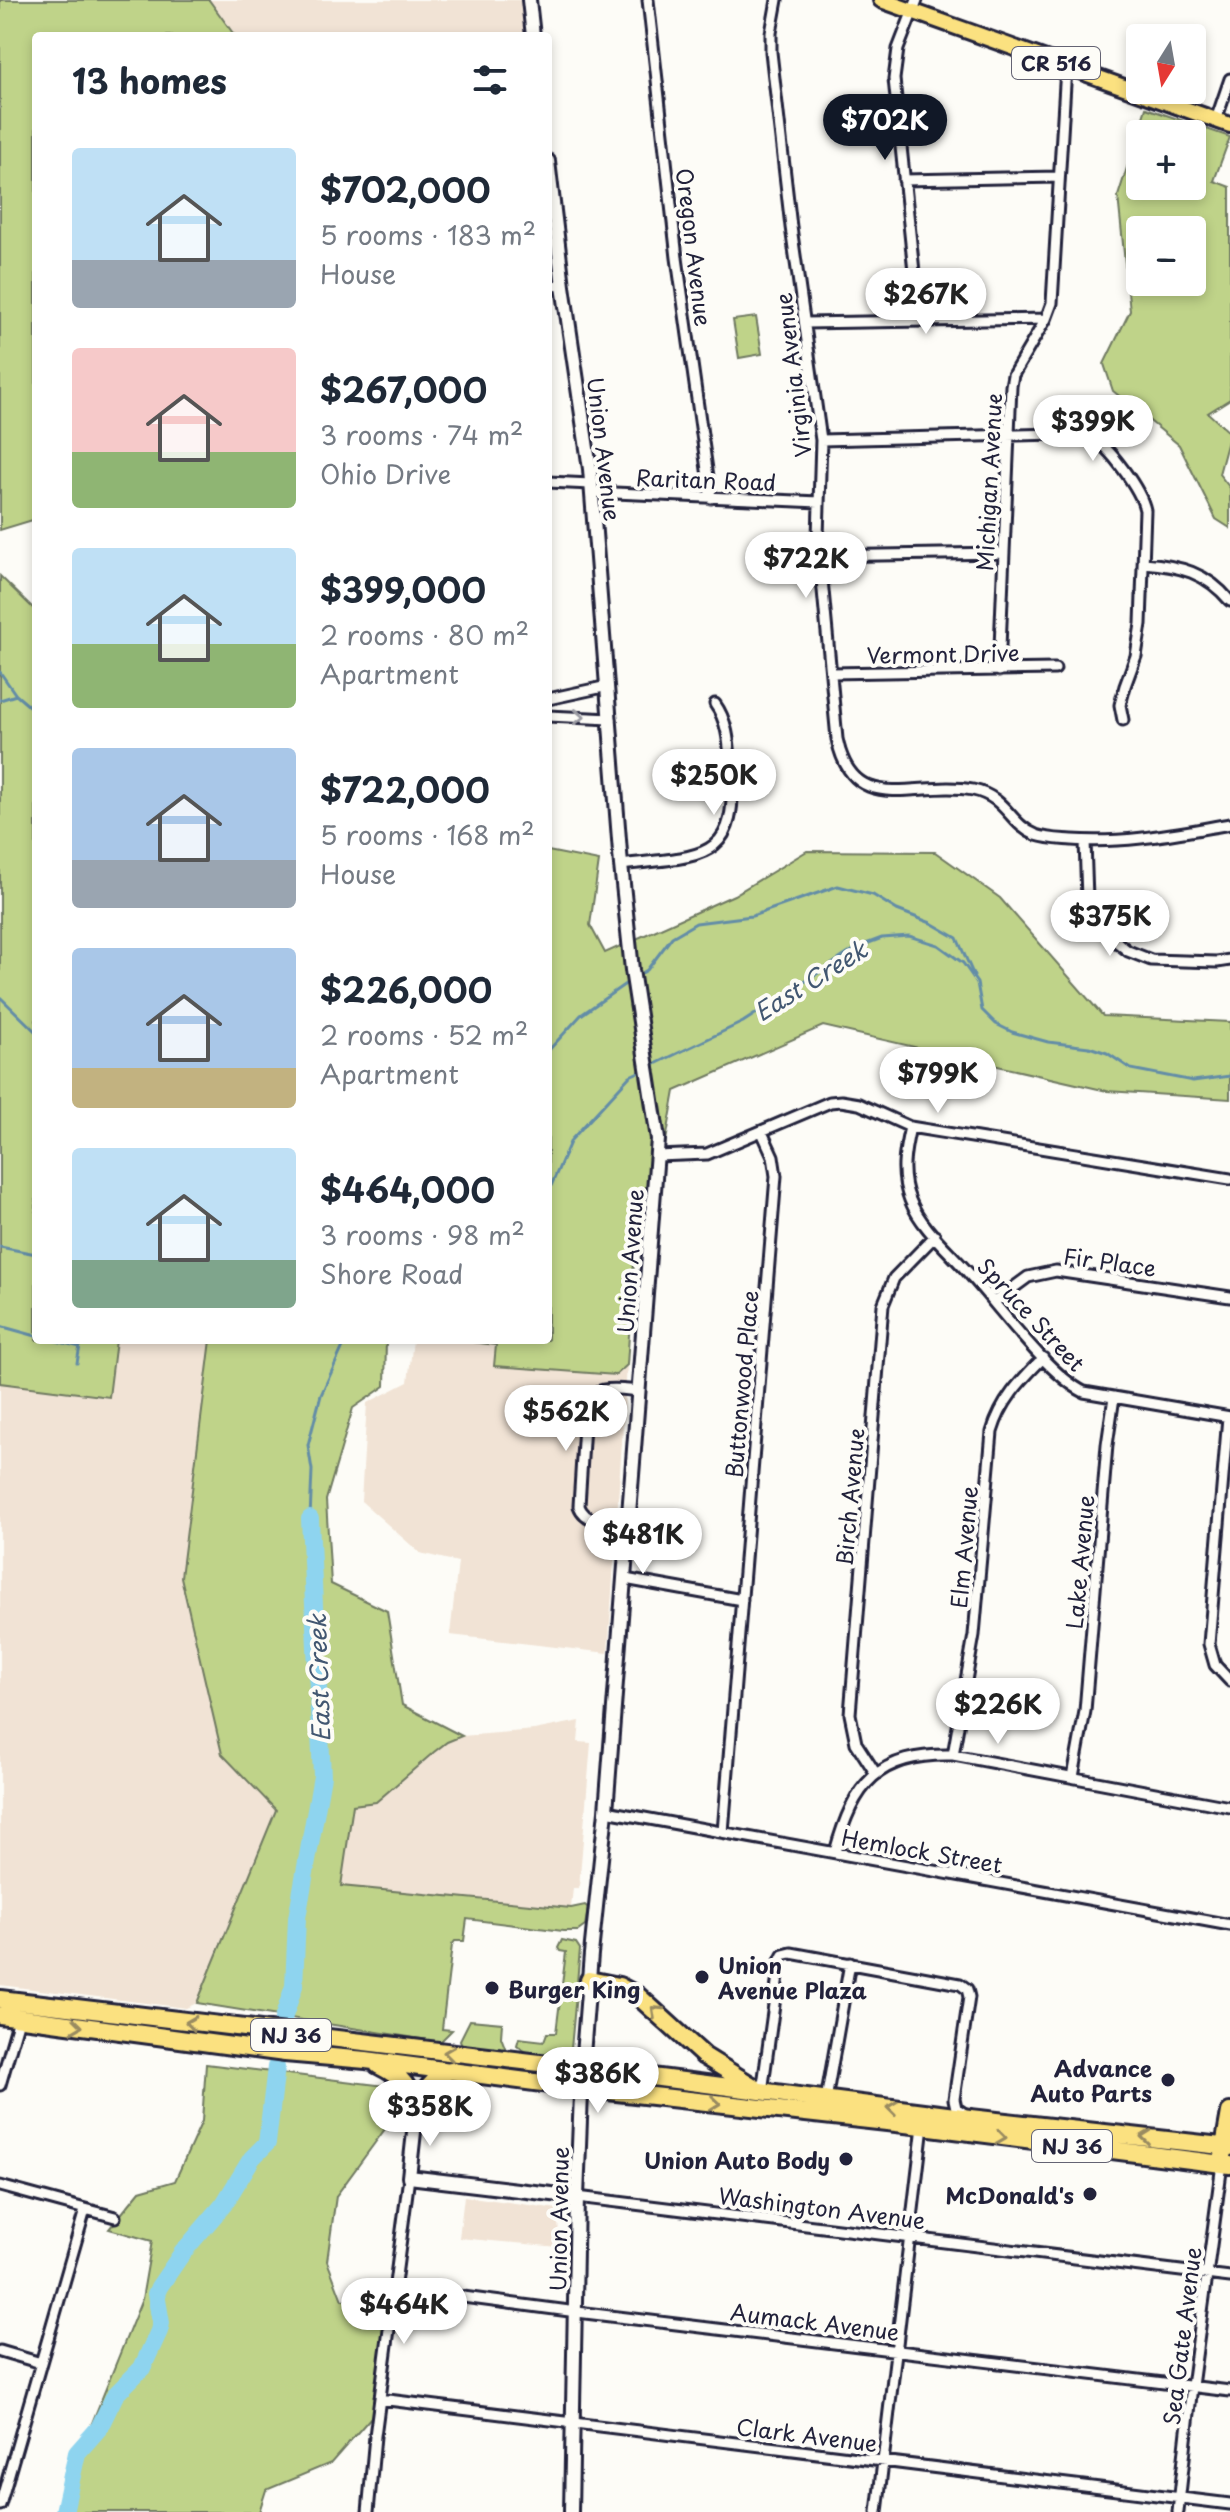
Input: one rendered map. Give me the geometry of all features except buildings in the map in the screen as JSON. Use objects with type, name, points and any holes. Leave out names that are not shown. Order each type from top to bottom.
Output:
[{"type":"highway","points":[[589,1980],[619,1986],[638,1996],[704,2056],[762,2092]]},
{"type":"highway","name":"NJ 36","points":[[0,1999],[970,2118],[1227,2146]]},
{"type":"highway","name":"NJ 36","points":[[0,2015],[285,2053],[451,2070],[1226,2164]]},
{"type":"highway","points":[[366,2060],[404,2082],[410,2091],[416,2114]]},
{"type":"highway","points":[[416,2114],[426,2088],[451,2070]]},
{"type":"highway","points":[[1226,2164],[1230,2112]]},
{"type":"main road","name":"CR 516","points":[[881,0],[914,6],[1066,67],[1223,122]]},
{"type":"street","points":[[529,0],[533,32]]},
{"type":"street","name":"Oregon Avenue","points":[[648,0],[677,258],[711,498]]},
{"type":"street","name":"Virginia Avenue","points":[[777,0],[771,52],[791,227],[821,440],[818,537],[838,745],[845,764],[865,786],[873,790],[964,789],[983,792],[999,801],[1024,828],[1049,839],[1140,840],[1230,824]]},
{"type":"street","points":[[914,6],[898,49],[894,102],[919,320]]},
{"type":"street","name":"Michigan Avenue","points":[[999,671],[1002,553],[1013,375],[1052,303],[1066,67]]},
{"type":"street","points":[[1223,122],[1230,79]]},
{"type":"street","points":[[904,180],[1059,177]]},
{"type":"street","name":"Union Avenue","points":[[552,194],[592,488],[621,865],[632,970],[658,1139],[625,1579],[582,2068],[571,2512]]},
{"type":"street","points":[[552,285],[563,286]]},
{"type":"street","points":[[805,323],[1046,319]]},
{"type":"street","points":[[821,440],[1058,434],[1087,436],[1096,441],[1132,480],[1145,510],[1141,624],[1136,656],[1120,705],[1123,720]]},
{"type":"street","name":"Raritan Road","points":[[552,483],[711,498],[819,502]]},
{"type":"street","points":[[820,556],[1002,553]]},
{"type":"street","points":[[1144,563],[1175,566],[1200,574],[1230,601]]},
{"type":"street","name":"Vermont Drive","points":[[831,673],[1055,669]]},
{"type":"street","points":[[552,698],[608,686]]},
{"type":"street","points":[[621,865],[689,857],[711,847],[724,833],[733,811],[734,799],[729,741],[721,713],[715,704]]},
{"type":"street","points":[[552,716],[611,719]]},
{"type":"street","points":[[1085,841],[1087,899],[1118,943],[1151,960],[1230,960]]},
{"type":"street","points":[[657,1156],[707,1154],[830,1102],[841,1101],[859,1104],[910,1127],[1230,1179]]},
{"type":"street","name":"Spruce Street","points":[[910,1127],[903,1168],[906,1187],[915,1209],[935,1236],[1043,1358],[1072,1386],[1084,1392],[1229,1417]]},
{"type":"street","name":"Buttonwood Place","points":[[723,1832],[776,1176],[773,1156],[762,1132]]},
{"type":"street","name":"Birch Avenue","points":[[876,1774],[856,1743],[850,1714],[883,1305],[894,1278],[935,1236]]},
{"type":"street","name":"Fir Place","points":[[994,1302],[1028,1277],[1056,1271],[1230,1297]]},
{"type":"street","name":"Elm Avenue","points":[[953,1755],[974,1635],[992,1432],[1011,1392],[1043,1358]]},
{"type":"street","points":[[629,1523],[590,1519],[581,1512],[585,1409],[597,1391],[613,1388],[639,1391]]},
{"type":"street","name":"Lake Avenue","points":[[1073,1777],[1085,1711],[1107,1445],[1114,1397]]},
{"type":"street","points":[[1229,1417],[1209,1644],[1215,1665],[1230,1681]]},
{"type":"street","points":[[625,1579],[742,1600]]},
{"type":"street","points":[[835,1852],[850,1806],[863,1786],[876,1774],[911,1757],[928,1754],[953,1755],[1230,1807]]},
{"type":"street","name":"Hemlock Street","points":[[606,1811],[1230,1925]]},
{"type":"street","points":[[762,2092],[780,1961],[783,1955],[791,1953],[960,1984],[967,1989],[969,1997],[954,2099],[956,2108],[970,2118]]},
{"type":"street","points":[[826,2100],[850,1963]]},
{"type":"street","points":[[0,2085],[19,2019]]},
{"type":"street","points":[[369,2512],[416,2114]]},
{"type":"street","points":[[877,2512],[923,2126]]},
{"type":"street","name":"Sea Gate Avenue","points":[[1178,2512],[1207,2274],[1226,2164]]},
{"type":"street","name":"Washington Avenue","points":[[409,2177],[1230,2277]]},
{"type":"street","points":[[0,2186],[115,2217]]},
{"type":"street","points":[[0,2505],[85,2210]]},
{"type":"street","name":"Aumack Avenue","points":[[395,2288],[1230,2391]]},
{"type":"street","points":[[0,2351],[41,2363]]},
{"type":"street","name":"Clark Avenue","points":[[380,2399],[1230,2504]]},
{"type":"shaded area","points":[[209,0],[528,0],[532,32],[232,32]]},
{"type":"shaded area","points":[[637,1214],[608,1653],[450,1635],[458,1562],[420,1553],[361,1501],[367,1403],[408,1382],[413,1344],[552,1344],[552,1334]]},
{"type":"shaded area","points":[[115,1344],[210,1344],[181,1577],[222,1754],[276,1810],[197,2003],[186,2008],[0,1985],[0,1383],[108,1397]]},
{"type":"shaded area","points":[[580,1721],[578,1742],[591,1743],[579,1888],[573,1888],[571,1908],[341,1886],[353,1805],[376,1802],[447,1742],[462,1736],[534,1730]]},
{"type":"shaded area","points":[[464,2196],[558,2209],[559,2247],[459,2238]]},
{"type":"green space","points":[[0,0],[209,0],[232,32],[32,32],[32,520],[0,530]]},
{"type":"green space","points":[[1146,108],[1181,120],[1142,120]]},
{"type":"green space","points":[[1206,129],[1230,137],[1214,181],[1230,187],[1230,399],[1208,413],[1230,433],[1219,474],[1230,488],[1230,528],[1216,519],[1179,445],[1113,391],[1104,364],[1130,311],[1128,296],[1206,296],[1206,216],[1126,216],[1126,273],[1118,196],[1126,171],[1126,200],[1206,200]]},
{"type":"green space","points":[[756,317],[762,354],[739,358],[733,320]]},
{"type":"green space","points":[[0,576],[32,607],[32,1344],[116,1344],[109,1397],[0,1383]]},
{"type":"green space","points":[[807,851],[935,852],[1000,898],[1103,1016],[1230,1022],[1230,1099],[1107,1091],[823,1026],[675,1091],[652,1218],[637,1215],[627,1365],[616,1375],[494,1366],[496,1345],[488,1344],[552,1344],[552,852],[599,861],[590,925],[605,953],[734,895]]},
{"type":"green space","points":[[210,1344],[386,1344],[385,1386],[353,1408],[326,1500],[331,1584],[387,1611],[402,1705],[462,1736],[447,1742],[376,1802],[353,1805],[341,1886],[571,1908],[585,1905],[588,1908],[585,1926],[578,1931],[563,1931],[467,1919],[464,1941],[455,1941],[452,1945],[442,2029],[452,2030],[440,2042],[197,2003],[276,1810],[222,1754],[181,1577]]},
{"type":"green space","points":[[562,1940],[576,1943],[580,1949],[571,2049],[559,2056],[544,2057],[529,2053],[517,2045],[519,2038],[544,2041],[547,2033],[556,2033],[566,1952],[558,1948]]},
{"type":"green space","points":[[470,2020],[502,2023],[501,2037],[506,2050],[462,2045],[460,2040]]},
{"type":"green space","points":[[206,2064],[410,2089],[336,2196],[327,2261],[342,2300],[391,2299],[379,2408],[331,2463],[266,2490],[259,2512],[56,2512],[142,2299],[152,2241],[109,2229],[140,2191],[175,2181],[202,2121]]},
{"type":"waterway","points":[[0,672],[16,695],[32,709]]},
{"type":"waterway","points":[[0,700],[16,695]]},
{"type":"waterway","points":[[637,976],[647,970],[672,937],[696,923],[752,916],[838,886],[873,895],[897,910],[931,923],[957,938],[974,976]]},
{"type":"waterway","name":"East Creek","points":[[649,1067],[743,1022],[858,947],[882,938],[909,936],[938,945],[963,963],[977,983],[982,1010],[996,1024],[1012,1032],[1048,1042],[1089,1047],[1107,1053],[1131,1069],[1193,1081],[1230,1076]]},
{"type":"waterway","points":[[552,1047],[581,1015],[631,980]]},
{"type":"waterway","points":[[0,997],[32,1028]]},
{"type":"waterway","name":"East Creek","points":[[552,1184],[571,1140],[630,1076],[643,1070]]},
{"type":"waterway","points":[[0,1247],[32,1253]]},
{"type":"waterway","points":[[0,1326],[32,1335]]},
{"type":"waterway","points":[[68,1344],[80,1347]]},
{"type":"waterway","points":[[77,1363],[80,1344]]},
{"type":"waterway","name":"East Creek","points":[[310,1519],[312,1470],[308,1445],[321,1395],[344,1344]]},
{"type":"waterway","name":"East Creek","points":[[283,2019],[294,1986],[297,1918],[322,1776],[310,1519]]},
{"type":"waterway","name":"East Creek","points":[[64,2512],[77,2453],[99,2428],[115,2395],[142,2368],[159,2331],[161,2323],[156,2294],[159,2287],[183,2252],[224,2204],[252,2158],[267,2143],[276,2067]]},
{"type":"place","name":"Union Avenue Plaza","points":[[702,1977]]},
{"type":"place","name":"Burger King","points":[[492,1988]]},
{"type":"place","name":"Advance Auto Parts","points":[[1168,2080]]},
{"type":"place","name":"Union Auto Body","points":[[846,2159]]},
{"type":"place","name":"McDonald's","points":[[1090,2194]]}]
